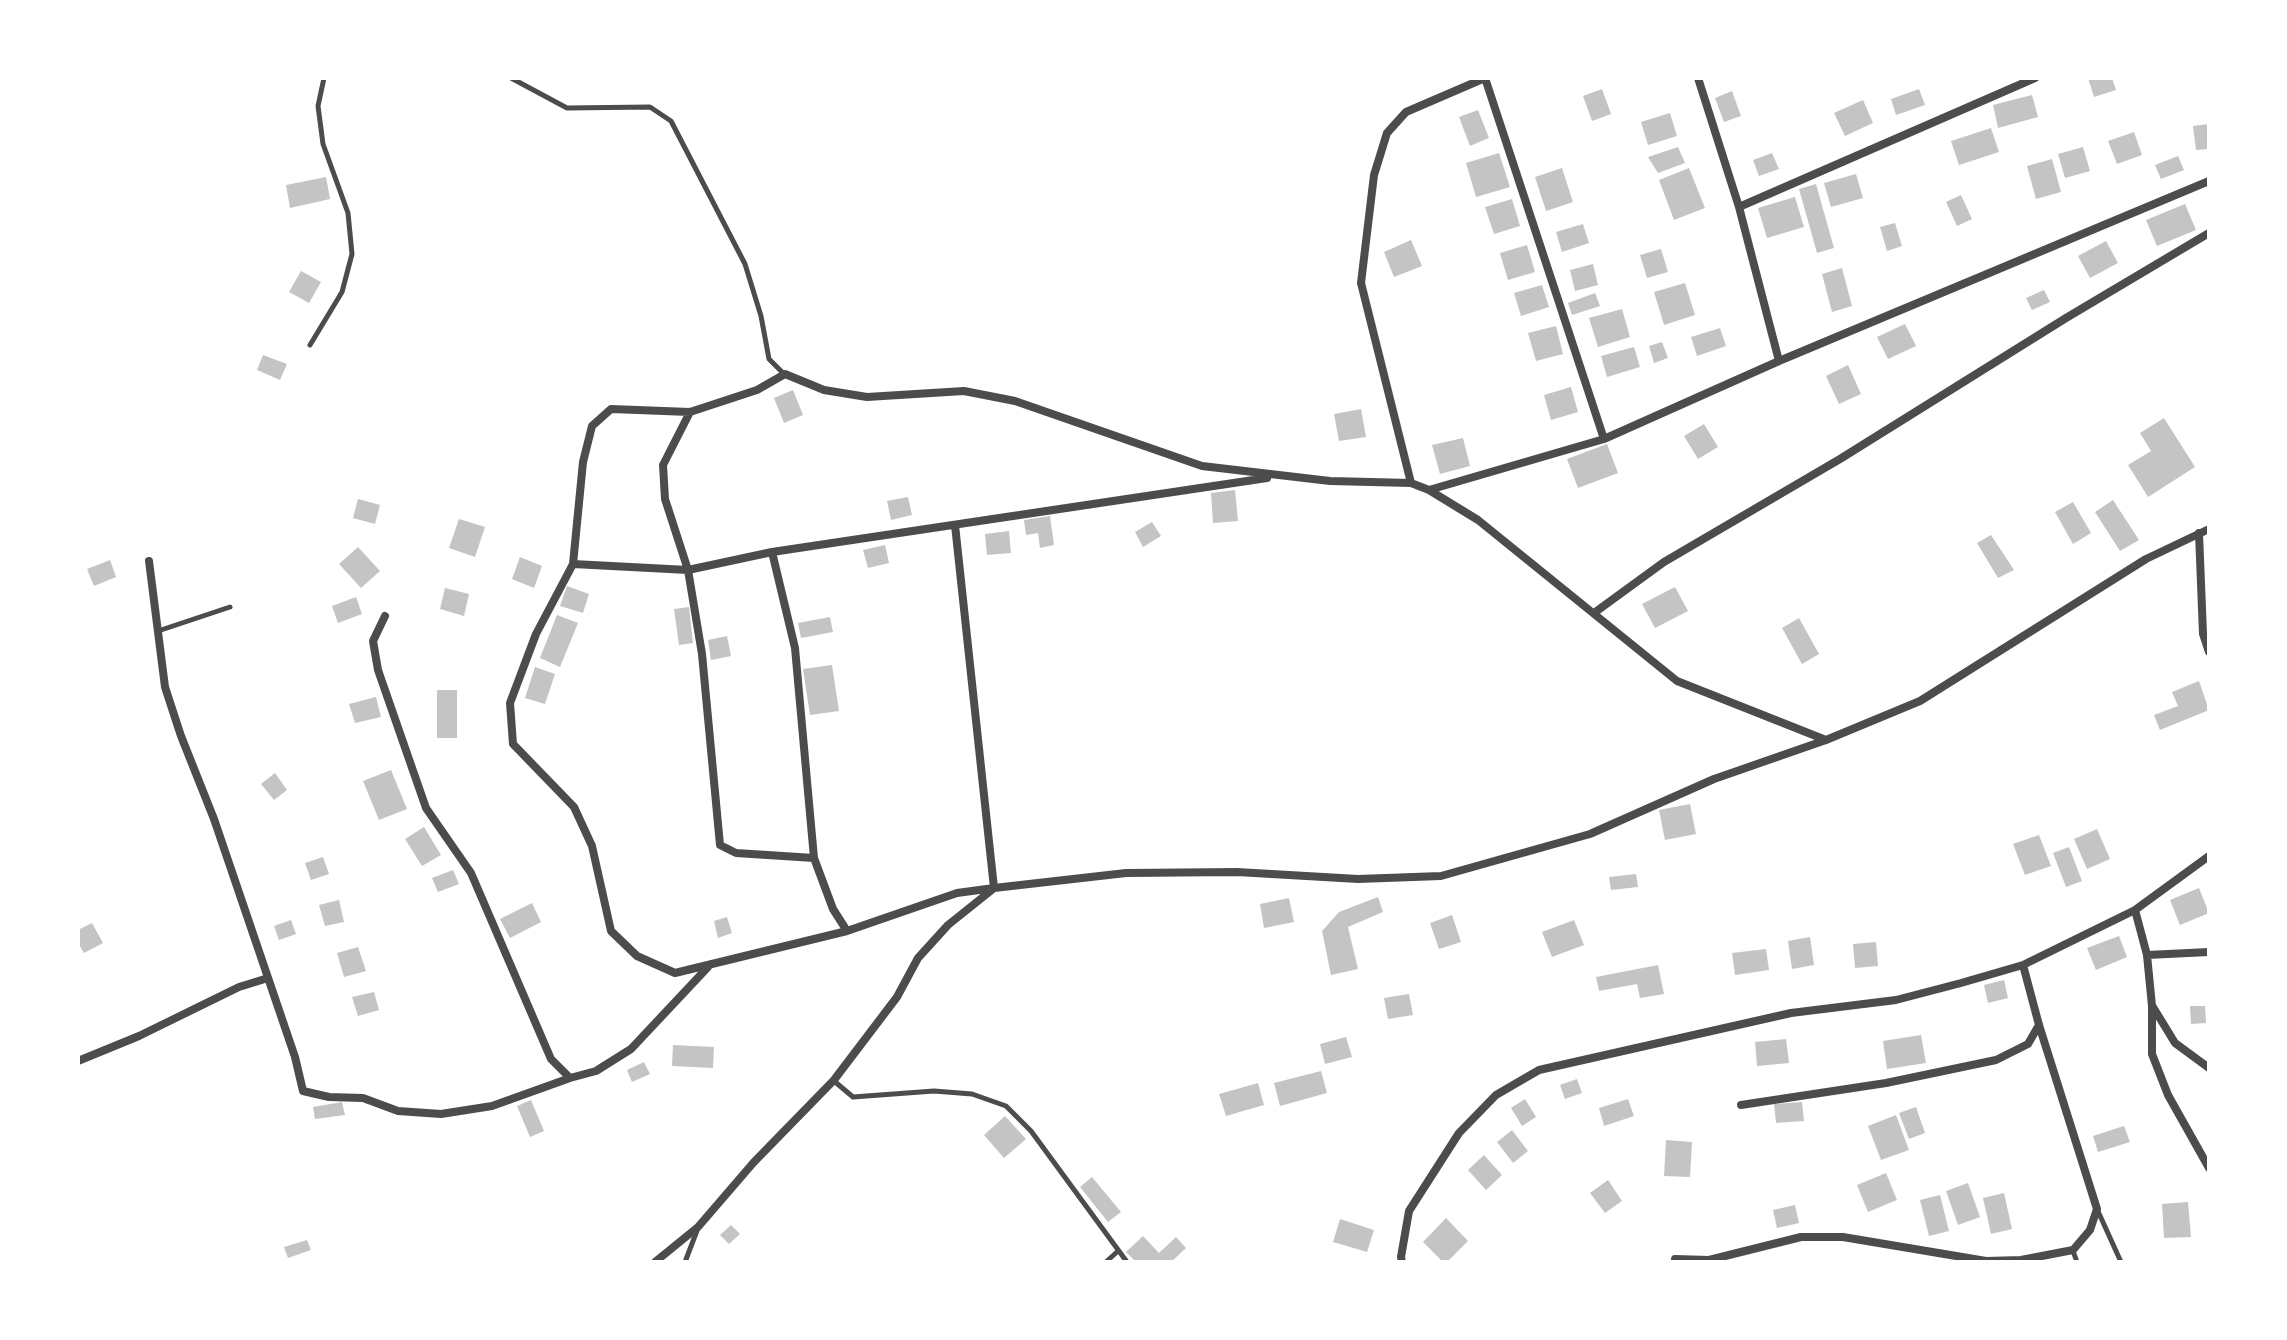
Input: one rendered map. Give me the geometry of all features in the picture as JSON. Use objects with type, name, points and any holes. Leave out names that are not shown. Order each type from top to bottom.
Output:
[{"type":"street","points":[[1411,483],[1361,283],[1374,175],[1387,133],[1406,112],[1485,78],[1604,439]]},
{"type":"street","points":[[1698,78],[1739,207],[1779,361]]},
{"type":"street","points":[[1739,207],[2035,78]]},
{"type":"street","points":[[1429,490],[1604,439],[1779,361],[2209,181]]},
{"type":"street","points":[[1594,613],[1664,562],[1840,459],[2209,233]]},
{"type":"street","points":[[1826,740],[1677,681],[1478,520],[1429,490],[1411,483],[1276,477],[1202,466],[1015,401],[964,391],[867,397],[824,390],[785,374],[757,390],[690,412],[611,409],[592,426],[583,462],[573,564],[536,634],[510,703],[513,744],[574,807],[592,846],[611,931],[637,956],[675,973],[847,931],[957,893],[1126,873],[1237,872],[1358,879],[1441,876],[1590,834],[1714,779],[1826,740],[1920,701],[2146,559],[2209,529]]},
{"type":"street","points":[[690,412],[663,465],[665,499],[688,570],[702,654],[720,845],[736,853],[814,858]]},
{"type":"street","points":[[573,564],[688,570],[772,552],[1276,477]]},
{"type":"street","points":[[955,525],[994,888]]},
{"type":"street","points":[[2199,533],[2203,634],[2209,652]]},
{"type":"street","points":[[772,552],[795,648],[814,858],[833,909],[847,931]]},
{"type":"street","points":[[149,561],[169,700],[214,819],[303,1091],[329,1097],[363,1098],[398,1111],[441,1114],[492,1106],[596,1071],[631,1049],[709,967]]},
{"type":"street","points":[[385,616],[373,641],[378,670],[426,808],[471,873],[551,1059],[570,1078]]},
{"type":"street","points":[[1402,1262],[1409,1211],[1459,1133],[1496,1095],[1539,1070],[1791,1013],[1896,1000],[2023,965],[2135,910],[2209,856]]},
{"type":"street","points":[[655,1262],[698,1227],[754,1162],[834,1080],[897,997],[918,958],[948,925],[994,888]]},
{"type":"street","points":[[2135,910],[2147,955],[2152,1006],[2152,1054],[2168,1095],[2209,1168]]},
{"type":"street","points":[[2147,955],[2209,952]]},
{"type":"street","points":[[1675,1259],[1709,1260],[1801,1237],[1843,1237],[1986,1261],[2021,1260],[2073,1250],[2090,1230],[2097,1209],[2023,965]]},
{"type":"street","points":[[78,1061],[139,1036],[239,987],[268,978]]},
{"type":"street","points":[[2152,1006],[2175,1043],[2209,1068]]},
{"type":"street","points":[[1741,1105],[1886,1083],[1996,1060],[2028,1044],[2039,1025]]},
{"type":"lane","points":[[310,345],[342,292],[352,254],[348,213],[323,144],[318,106],[324,78]]},
{"type":"lane","points":[[511,78],[567,108],[650,107],[671,121],[745,264],[761,316],[769,359],[785,374]]},
{"type":"lane","points":[[158,631],[230,607]]},
{"type":"lane","points":[[834,1080],[853,1097],[934,1091],[972,1094],[1006,1106],[1031,1131],[1127,1262]]},
{"type":"lane","points":[[2097,1209],[2121,1262]]},
{"type":"lane","points":[[685,1262],[698,1227]]},
{"type":"lane","points":[[2073,1250],[2077,1262]]},
{"type":"lane","points":[[1106,1262],[1118,1251]]},
{"type":"building","points":[[2088,78],[2112,78],[2116,90],[2094,97]]},
{"type":"building","points":[[1602,89],[1611,114],[1592,121],[1583,96]]},
{"type":"building","points":[[1919,89],[1925,105],[1896,115],[1891,99]]},
{"type":"building","points":[[1732,91],[1741,116],[1724,122],[1715,98]]},
{"type":"building","points":[[2032,95],[2038,117],[1998,128],[1993,105]]},
{"type":"building","points":[[1863,100],[1873,123],[1845,136],[1834,113]]},
{"type":"building","points":[[1478,110],[1489,138],[1470,146],[1459,117]]},
{"type":"building","points":[[1670,113],[1677,136],[1648,145],[1641,122]]},
{"type":"building","points":[[2209,124],[2209,149],[2196,150],[2193,126]]},
{"type":"building","points":[[1991,128],[1999,152],[1959,165],[1951,141]]},
{"type":"building","points":[[2134,132],[2142,155],[2117,164],[2108,141]]},
{"type":"building","points":[[1678,147],[1685,163],[1658,173],[1648,157]]},
{"type":"building","points":[[2083,147],[2090,171],[2065,178],[2058,154]]},
{"type":"building","points":[[1499,153],[1510,187],[1476,197],[1466,163]]},
{"type":"building","points":[[1772,153],[1779,169],[1759,176],[1753,160]]},
{"type":"building","points":[[2178,156],[2184,170],[2161,179],[2155,165]]},
{"type":"building","points":[[2052,159],[2061,192],[2036,199],[2027,166]]},
{"type":"building","points":[[1562,168],[1573,202],[1546,211],[1535,177]]},
{"type":"building","points":[[1689,168],[1705,208],[1674,220],[1659,180]]},
{"type":"building","points":[[1856,174],[1863,198],[1831,207],[1824,183]]},
{"type":"building","points":[[326,177],[330,199],[290,208],[286,185]]},
{"type":"building","points":[[1816,184],[1834,248],[1817,253],[1799,189]]},
{"type":"building","points":[[1961,195],[1972,219],[1957,226],[1946,202]]},
{"type":"building","points":[[1795,197],[1804,227],[1767,238],[1758,208]]},
{"type":"building","points":[[1512,199],[1520,226],[1494,234],[1485,207]]},
{"type":"building","points":[[2185,204],[2196,230],[2157,246],[2146,220]]},
{"type":"building","points":[[1895,223],[1902,246],[1887,251],[1880,227]]},
{"type":"building","points":[[1583,224],[1589,243],[1562,252],[1556,232]]},
{"type":"building","points":[[1411,240],[1422,266],[1394,277],[1384,252]]},
{"type":"building","points":[[2106,241],[2118,263],[2090,278],[2078,256]]},
{"type":"building","points":[[1527,245],[1535,272],[1508,280],[1500,253]]},
{"type":"building","points":[[1661,249],[1668,272],[1647,278],[1640,255]]},
{"type":"building","points":[[1593,264],[1598,285],[1575,291],[1570,270]]},
{"type":"building","points":[[1842,268],[1852,306],[1832,312],[1822,274]]},
{"type":"building","points":[[301,271],[321,282],[309,303],[289,292]]},
{"type":"building","points":[[1685,283],[1695,315],[1664,325],[1654,292]]},
{"type":"building","points":[[1542,285],[1549,307],[1521,316],[1514,293]]},
{"type":"building","points":[[2044,290],[2050,302],[2032,310],[2026,298]]},
{"type":"building","points":[[1595,293],[1600,306],[1572,315],[1568,303]]},
{"type":"building","points":[[1622,309],[1630,337],[1598,347],[1589,318]]},
{"type":"building","points":[[1905,324],[1916,346],[1888,359],[1877,337]]},
{"type":"building","points":[[1556,326],[1563,354],[1536,361],[1528,333]]},
{"type":"building","points":[[1720,328],[1726,346],[1697,356],[1691,337]]},
{"type":"building","points":[[1662,342],[1668,358],[1654,363],[1649,346]]},
{"type":"building","points":[[1634,347],[1640,367],[1607,377],[1601,356]]},
{"type":"building","points":[[263,355],[287,364],[280,380],[257,370]]},
{"type":"building","points":[[1848,365],[1861,394],[1839,404],[1826,376]]},
{"type":"building","points":[[1571,387],[1578,412],[1551,420],[1544,395]]},
{"type":"building","points":[[793,390],[803,415],[784,423],[774,398]]},
{"type":"building","points":[[1361,409],[1366,437],[1339,441],[1334,414]]},
{"type":"building","points":[[2164,418],[2195,467],[2148,497],[2128,465],[2151,451],[2140,433]]},
{"type":"building","points":[[1704,424],[1718,447],[1698,459],[1684,436]]},
{"type":"building","points":[[1463,438],[1470,466],[1440,474],[1432,445]]},
{"type":"building","points":[[1607,444],[1618,473],[1578,488],[1567,459]]},
{"type":"building","points":[[1235,490],[1238,521],[1213,523],[1211,493]]},
{"type":"building","points":[[908,497],[912,515],[891,520],[887,501]]},
{"type":"building","points":[[358,499],[380,505],[375,524],[353,518]]},
{"type":"building","points":[[2113,500],[2139,540],[2120,551],[2095,512]]},
{"type":"building","points":[[2073,502],[2091,533],[2073,544],[2055,512]]},
{"type":"building","points":[[1050,516],[1054,545],[1040,548],[1038,533],[1026,535],[1024,520]]},
{"type":"building","points":[[459,519],[485,527],[475,557],[449,548]]},
{"type":"building","points":[[1152,522],[1161,536],[1143,547],[1135,532]]},
{"type":"building","points":[[1009,531],[1011,553],[987,555],[985,534]]},
{"type":"building","points":[[1991,535],[2014,570],[1998,578],[1977,543]]},
{"type":"building","points":[[885,545],[889,563],[868,568],[863,550]]},
{"type":"building","points":[[358,547],[380,571],[361,588],[339,564]]},
{"type":"building","points":[[520,557],[542,566],[534,588],[512,579]]},
{"type":"building","points":[[110,560],[116,577],[94,586],[87,569]]},
{"type":"building","points":[[567,586],[589,594],[583,613],[560,606]]},
{"type":"building","points":[[1675,587],[1688,611],[1655,628],[1642,604]]},
{"type":"building","points":[[445,588],[469,594],[464,616],[440,609]]},
{"type":"building","points":[[356,597],[362,614],[338,623],[332,606]]},
{"type":"building","points":[[689,607],[693,643],[679,645],[674,609]]},
{"type":"building","points":[[557,615],[578,623],[560,667],[540,658]]},
{"type":"building","points":[[830,617],[833,632],[801,638],[798,623]]},
{"type":"building","points":[[1799,618],[1819,654],[1802,664],[1782,628]]},
{"type":"building","points":[[727,636],[731,656],[711,660],[708,640]]},
{"type":"building","points":[[832,665],[839,711],[810,715],[803,669]]},
{"type":"building","points":[[535,667],[555,674],[545,704],[525,698]]},
{"type":"building","points":[[2199,681],[2209,710],[2160,730],[2154,715],[2178,706],[2172,692]]},
{"type":"building","points":[[437,690],[457,690],[457,738],[437,738]]},
{"type":"building","points":[[376,697],[381,717],[355,723],[349,704]]},
{"type":"building","points":[[391,770],[407,809],[379,820],[363,781]]},
{"type":"building","points":[[275,773],[287,790],[274,800],[261,784]]},
{"type":"building","points":[[1690,804],[1696,834],[1665,840],[1659,810]]},
{"type":"building","points":[[424,827],[441,855],[422,866],[405,839]]},
{"type":"building","points":[[2097,829],[2110,859],[2087,869],[2074,839]]},
{"type":"building","points":[[2039,835],[2051,866],[2025,875],[2013,844]]},
{"type":"building","points":[[2069,847],[2082,881],[2066,887],[2053,853]]},
{"type":"building","points":[[323,857],[329,874],[311,880],[305,863]]},
{"type":"building","points":[[453,870],[459,884],[438,892],[432,878]]},
{"type":"building","points":[[1636,874],[1638,887],[1611,890],[1609,877]]},
{"type":"building","points":[[2199,888],[2209,913],[2180,925],[2170,900]]},
{"type":"building","points":[[1378,897],[1383,912],[1348,927],[1358,969],[1331,975],[1322,931],[1339,912]]},
{"type":"building","points":[[1289,898],[1294,922],[1264,928],[1260,904]]},
{"type":"building","points":[[339,900],[344,922],[325,926],[319,905]]},
{"type":"building","points":[[532,903],[541,922],[510,938],[500,919]]},
{"type":"building","points":[[1452,915],[1461,942],[1439,949],[1430,923]]},
{"type":"building","points":[[727,917],[732,933],[718,938],[714,921]]},
{"type":"building","points":[[291,920],[296,934],[279,940],[274,926]]},
{"type":"building","points":[[1574,920],[1584,945],[1552,957],[1542,932]]},
{"type":"building","points":[[92,923],[103,943],[84,953],[78,943],[78,930]]},
{"type":"building","points":[[2119,936],[2127,957],[2096,970],[2087,948]]},
{"type":"building","points":[[1810,937],[1814,965],[1792,969],[1788,941]]},
{"type":"building","points":[[1876,942],[1878,966],[1855,968],[1853,944]]},
{"type":"building","points":[[358,947],[366,971],[344,977],[337,953]]},
{"type":"building","points":[[1766,949],[1769,970],[1735,975],[1732,953]]},
{"type":"building","points":[[1658,965],[1664,994],[1640,998],[1637,984],[1599,991],[1596,977]]},
{"type":"building","points":[[2004,980],[2008,998],[1988,1003],[1984,985]]},
{"type":"building","points":[[374,992],[379,1010],[358,1016],[352,997]]},
{"type":"building","points":[[1409,994],[1413,1015],[1388,1019],[1384,998]]},
{"type":"building","points":[[2190,1006],[2205,1006],[2206,1023],[2191,1024]]},
{"type":"building","points":[[1921,1035],[1926,1063],[1887,1069],[1883,1041]]},
{"type":"building","points":[[1346,1037],[1352,1057],[1325,1064],[1320,1044]]},
{"type":"building","points":[[1786,1039],[1789,1063],[1757,1066],[1755,1042]]},
{"type":"building","points":[[673,1045],[714,1047],[713,1068],[672,1066]]},
{"type":"building","points":[[644,1062],[650,1074],[632,1082],[627,1070]]},
{"type":"building","points":[[1321,1071],[1327,1093],[1280,1106],[1274,1083]]},
{"type":"building","points":[[1577,1079],[1582,1093],[1565,1099],[1560,1085]]},
{"type":"building","points":[[1258,1083],[1264,1105],[1226,1116],[1219,1094]]},
{"type":"building","points":[[1525,1099],[1536,1117],[1522,1126],[1511,1108]]},
{"type":"building","points":[[1628,1099],[1634,1116],[1604,1126],[1599,1108]]},
{"type":"building","points":[[531,1100],[544,1131],[530,1137],[517,1106]]},
{"type":"building","points":[[342,1102],[345,1115],[315,1119],[313,1107]]},
{"type":"building","points":[[1802,1102],[1804,1121],[1776,1123],[1774,1104]]},
{"type":"building","points":[[1916,1107],[1925,1133],[1909,1139],[1899,1113]]},
{"type":"building","points":[[1896,1115],[1909,1150],[1881,1160],[1868,1126]]},
{"type":"building","points":[[1005,1116],[1026,1139],[1004,1158],[984,1135]]},
{"type":"building","points":[[2124,1126],[2130,1142],[2098,1152],[2093,1136]]},
{"type":"building","points":[[1512,1130],[1528,1151],[1513,1163],[1497,1142]]},
{"type":"building","points":[[1666,1140],[1692,1142],[1690,1177],[1664,1176]]},
{"type":"building","points":[[1484,1155],[1502,1175],[1486,1190],[1468,1170]]},
{"type":"building","points":[[1886,1173],[1897,1200],[1868,1212],[1857,1185]]},
{"type":"building","points":[[1092,1177],[1121,1212],[1108,1222],[1080,1187]]},
{"type":"building","points":[[1608,1180],[1622,1201],[1605,1213],[1590,1193]]},
{"type":"building","points":[[1968,1183],[1980,1217],[1958,1225],[1946,1191]]},
{"type":"building","points":[[2004,1193],[2012,1229],[1991,1234],[1983,1198]]},
{"type":"building","points":[[1940,1195],[1949,1231],[1929,1236],[1920,1200]]},
{"type":"building","points":[[2188,1202],[2191,1237],[2164,1238],[2162,1204]]},
{"type":"building","points":[[1795,1205],[1799,1223],[1777,1228],[1773,1210]]},
{"type":"building","points":[[1446,1218],[1468,1241],[1447,1262],[1443,1262],[1423,1242]]},
{"type":"building","points":[[1340,1219],[1374,1230],[1367,1252],[1333,1242]]},
{"type":"building","points":[[731,1225],[740,1234],[729,1244],[720,1235]]},
{"type":"building","points":[[1143,1236],[1159,1253],[1176,1237],[1186,1248],[1171,1262],[1136,1262],[1126,1252]]},
{"type":"building","points":[[307,1240],[311,1250],[288,1258],[284,1247]]}]
